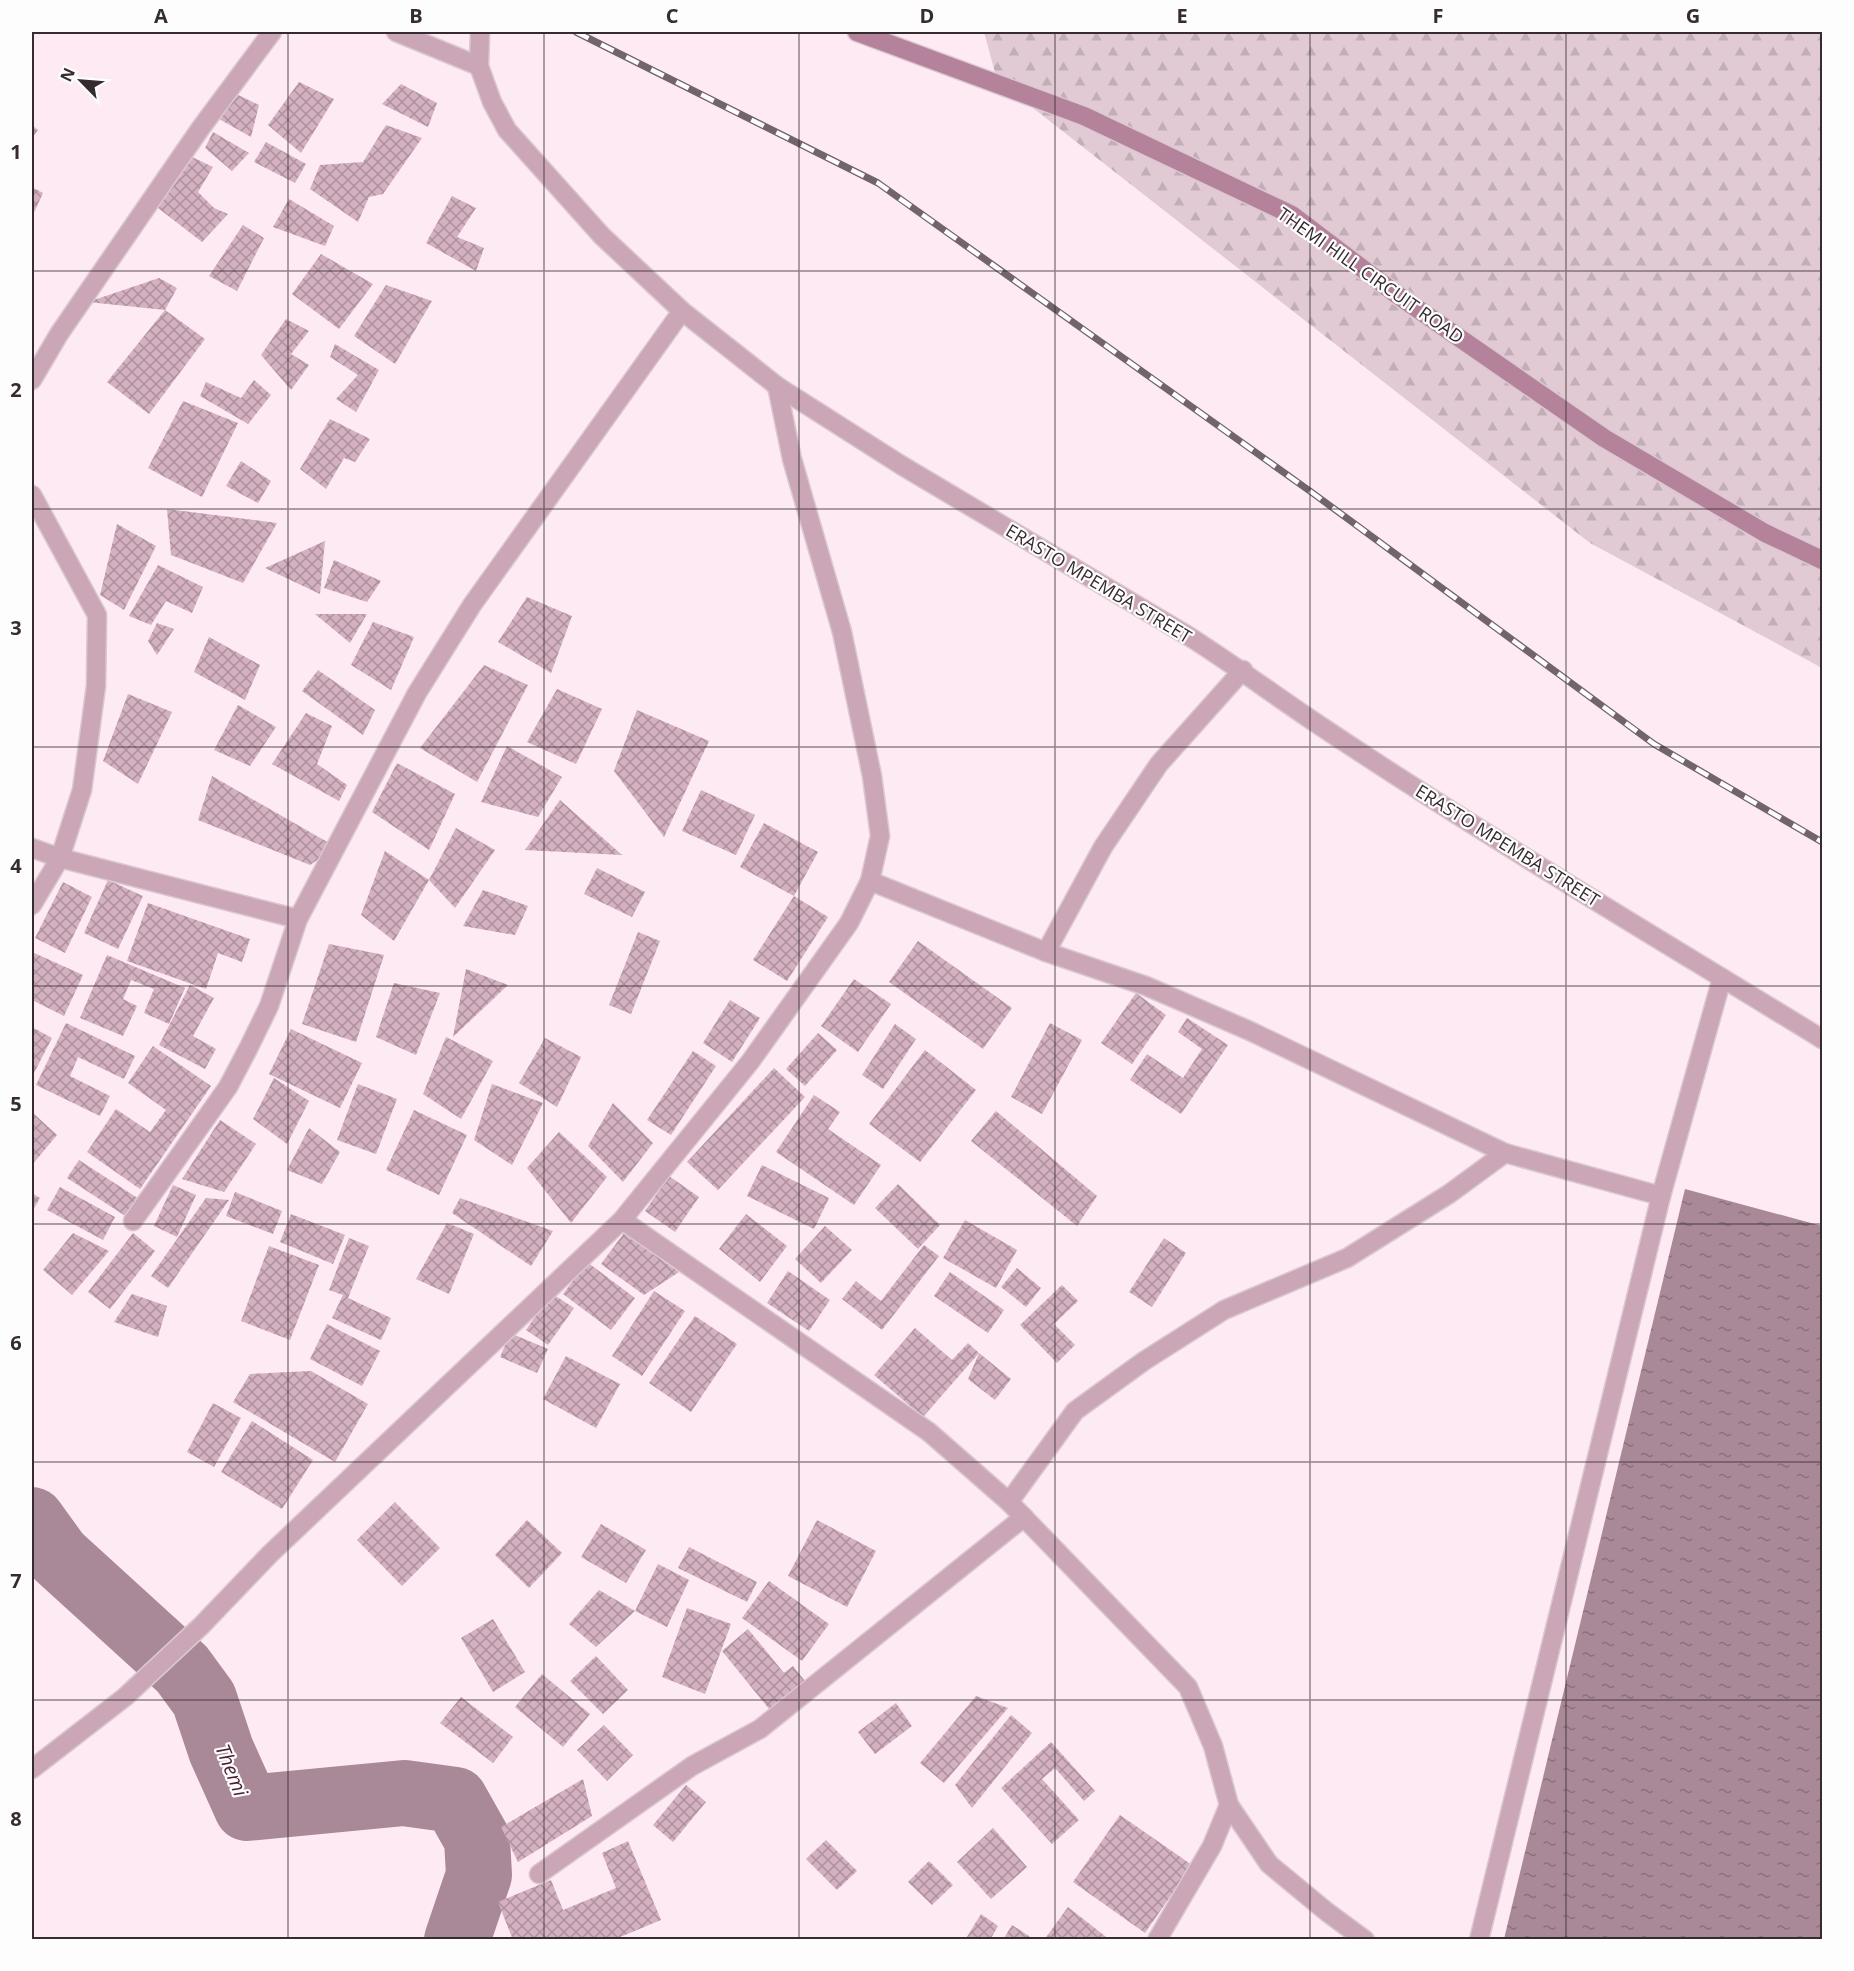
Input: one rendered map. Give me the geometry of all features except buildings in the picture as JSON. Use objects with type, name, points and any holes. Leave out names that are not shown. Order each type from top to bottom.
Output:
[{"type":"street","points":[[32,380],[59,334],[200,129],[272,32]]},
{"type":"street","points":[[396,32],[479,66]]},
{"type":"street","name":"ERASTO MPEMBA STREET","points":[[480,32],[479,66],[492,102],[507,130],[602,236],[682,311],[777,386],[901,465],[1243,670],[1309,718],[1497,839],[1822,1039]]},
{"type":"street","name":"THEMI HILL CIRCUIT ROAD","points":[[857,32],[1084,116],[1292,214],[1396,294],[1604,438],[1765,532],[1822,560]]},
{"type":"street","points":[[133,1221],[228,1087],[269,1006],[298,919],[417,693],[472,605],[682,311]]},
{"type":"street","points":[[32,1769],[125,1697],[201,1626],[270,1554],[622,1220],[788,1012],[849,923],[870,881],[880,836],[872,776],[842,632],[806,510],[777,386]]},
{"type":"street","points":[[32,495],[97,615],[96,686],[82,790],[60,858],[32,905]]},
{"type":"street","points":[[1046,952],[1103,847],[1159,764],[1243,670]]},
{"type":"street","points":[[32,848],[60,858],[298,919]]},
{"type":"street","points":[[870,881],[1046,952],[1146,986],[1250,1031],[1505,1153],[1661,1196]]},
{"type":"street","points":[[1479,1940],[1661,1196],[1722,978]]},
{"type":"street","points":[[1009,1502],[1075,1411],[1144,1361],[1224,1310],[1347,1258],[1449,1194],[1505,1153]]},
{"type":"street","points":[[622,1220],[929,1432],[1009,1502],[1188,1687],[1213,1746],[1229,1805],[1269,1864],[1365,1940]]},
{"type":"street","points":[[539,1874],[692,1766],[760,1729],[1024,1517]]},
{"type":"street","points":[[1157,1940],[1212,1846],[1229,1805]]},
{"type":"green space","points":[[984,32],[1822,32],[1822,668],[1590,543],[997,80]]},
{"type":"water","points":[[1685,1189],[1822,1226],[1822,1939],[1504,1939]]},
{"type":"waterway","name":"Themi","points":[[32,1520],[58,1556],[182,1669],[204,1699],[221,1750],[247,1808],[404,1793],[455,1800],[477,1839],[479,1875],[457,1940]]},
{"type":"railway","points":[[576,32],[878,183],[1314,494],[1654,744],[1822,842]]}]
